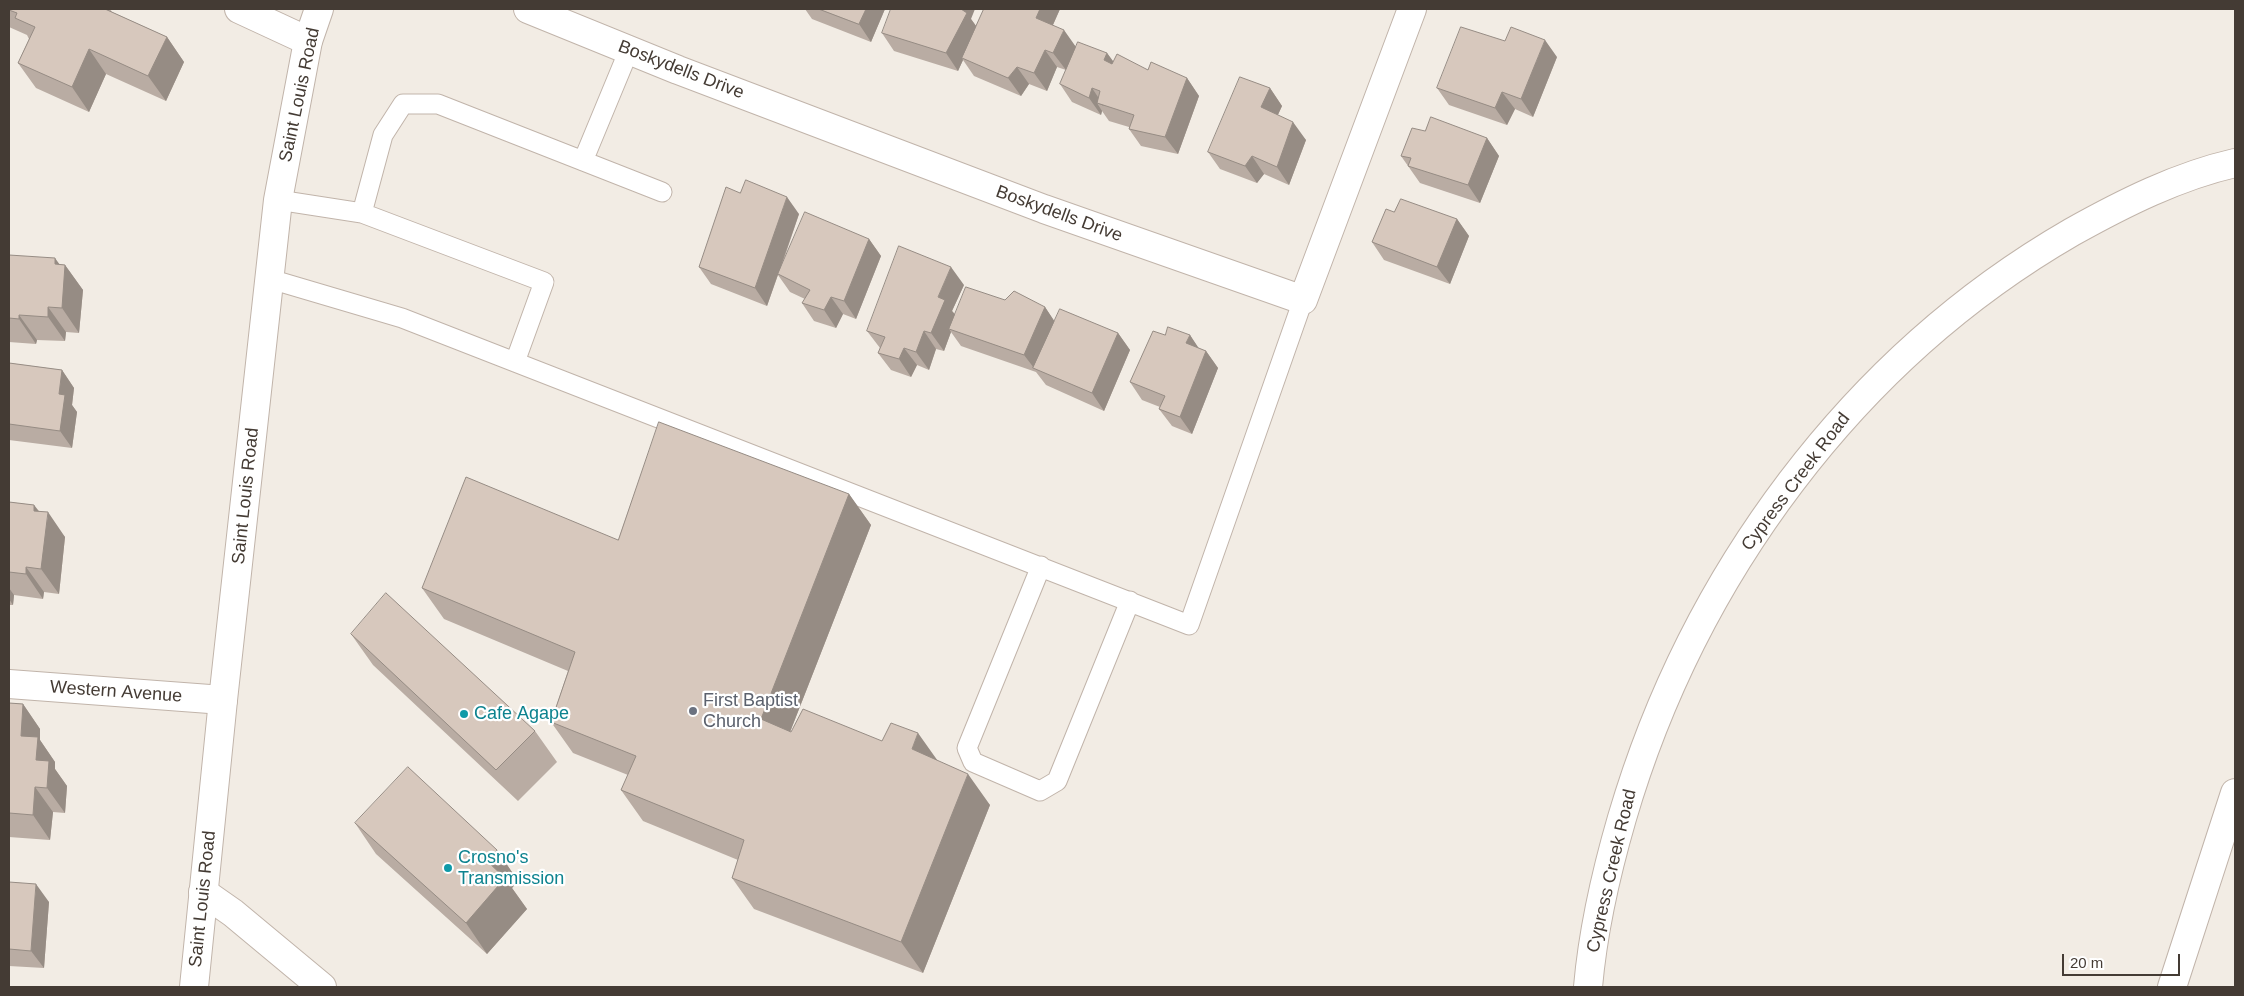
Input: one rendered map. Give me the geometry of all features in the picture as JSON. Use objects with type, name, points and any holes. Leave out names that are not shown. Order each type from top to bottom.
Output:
[{"type":"street","points":[[239,9],[308,41]]},
{"type":"street","name":"Saint Louis Road","points":[[194,987],[223,700],[278,200],[308,41],[319,9]]},
{"type":"street","name":"Boskydells Drive","points":[[529,9],[629,50],[1044,210],[1303,300]]},
{"type":"street","points":[[1303,300],[1412,9]]},
{"type":"street","name":"Cypress Creek Road","points":[[1588,987],[1591,953],[1612,852],[1635,773],[1673,677],[1721,586],[1765,517],[1827,436],[1884,374],[1950,316],[2037,253],[2110,211],[2199,171],[2235,163]]},
{"type":"street","name":"Western Avenue","points":[[9,684],[223,700]]},
{"type":"street","points":[[2172,987],[2235,793]]},
{"type":"street","points":[[203,892],[234,913],[322,987]]},
{"type":"lane","points":[[583,161],[629,50]]},
{"type":"lane","points":[[362,213],[383,136],[403,104],[438,104],[662,192]]},
{"type":"lane","points":[[278,200],[362,213],[544,282],[515,362]]},
{"type":"lane","points":[[270,279],[402,318],[1130,600],[1189,625],[1303,300]]},
{"type":"lane","points":[[1042,566],[967,748],[973,762],[1040,791],[1056,781],[1130,600]]},
{"type":"building","points":[[9,9],[105,9],[167,37],[148,76],[89,49],[72,87],[18,63],[35,27],[15,18],[17,13]]},
{"type":"building","points":[[819,9],[866,9],[859,24]]},
{"type":"building","points":[[891,9],[961,9],[967,13],[946,53],[882,33]]},
{"type":"building","points":[[984,9],[1040,9],[1036,18],[1064,30],[1053,53],[1045,50],[1034,73],[1017,67],[1008,78],[962,58]]},
{"type":"building","points":[[1461,27],[1505,41],[1511,27],[1545,40],[1521,99],[1502,92],[1495,108],[1437,88]]},
{"type":"building","points":[[1078,42],[1107,53],[1104,60],[1112,64],[1117,54],[1148,70],[1151,62],[1187,78],[1165,137],[1129,129],[1134,115],[1097,103],[1100,91],[1092,88],[1089,98],[1060,84]]},
{"type":"building","points":[[1240,77],[1270,88],[1261,107],[1293,122],[1277,167],[1252,156],[1245,166],[1208,152]]},
{"type":"building","points":[[1431,117],[1487,138],[1468,185],[1408,166],[1411,158],[1401,156],[1412,128],[1425,131]]},
{"type":"building","points":[[746,180],[787,197],[755,288],[699,267],[726,187],[740,193]]},
{"type":"building","points":[[1401,199],[1457,219],[1437,267],[1372,242],[1386,209],[1394,212]]},
{"type":"building","points":[[805,212],[869,239],[844,301],[831,297],[824,310],[802,303],[810,290],[778,274]]},
{"type":"building","points":[[899,246],[951,267],[938,297],[945,300],[931,333],[924,331],[916,352],[904,348],[899,359],[878,353],[885,337],[867,331]]},
{"type":"building","points":[[9,255],[55,258],[55,264],[65,265],[62,308],[48,307],[48,317],[19,315],[19,319],[9,318]]},
{"type":"building","points":[[966,287],[1005,300],[1014,291],[1045,307],[1024,355],[949,329]]},
{"type":"building","points":[[1060,309],[1118,333],[1092,393],[1033,368]]},
{"type":"building","points":[[1168,327],[1190,335],[1186,343],[1206,351],[1180,417],[1159,409],[1165,396],[1130,382],[1153,331],[1165,335]]},
{"type":"building","points":[[9,363],[62,370],[59,394],[65,395],[60,431],[9,424]]},
{"type":"building","name":"First Baptist Church","points":[[659,422],[849,494],[761,719],[791,732],[803,709],[882,741],[891,723],[918,733],[912,749],[968,774],[901,942],[732,878],[744,840],[621,790],[636,756],[551,722],[575,652],[422,588],[466,477],[618,540]]},
{"type":"building","points":[[9,502],[34,505],[34,511],[48,512],[41,569],[26,567],[26,574],[9,572]]},
{"type":"building","name":"Cafe Agape","points":[[386,593],[535,731],[496,770],[351,634]]},
{"type":"building","points":[[9,703],[23,704],[21,736],[38,737],[36,760],[49,761],[47,788],[35,787],[33,815],[9,813]]},
{"type":"building","name":"Crosno's Transmission","points":[[408,767],[497,850],[487,861],[505,878],[466,923],[355,823]]},
{"type":"building","points":[[9,882],[36,884],[31,951],[9,949]]},
{"type":"place","name":"First Baptist Church","points":[[693,711]]},
{"type":"place","name":"Cafe Agape","points":[[464,714]]},
{"type":"place","name":"Crosno's Transmission","points":[[448,868]]}]
